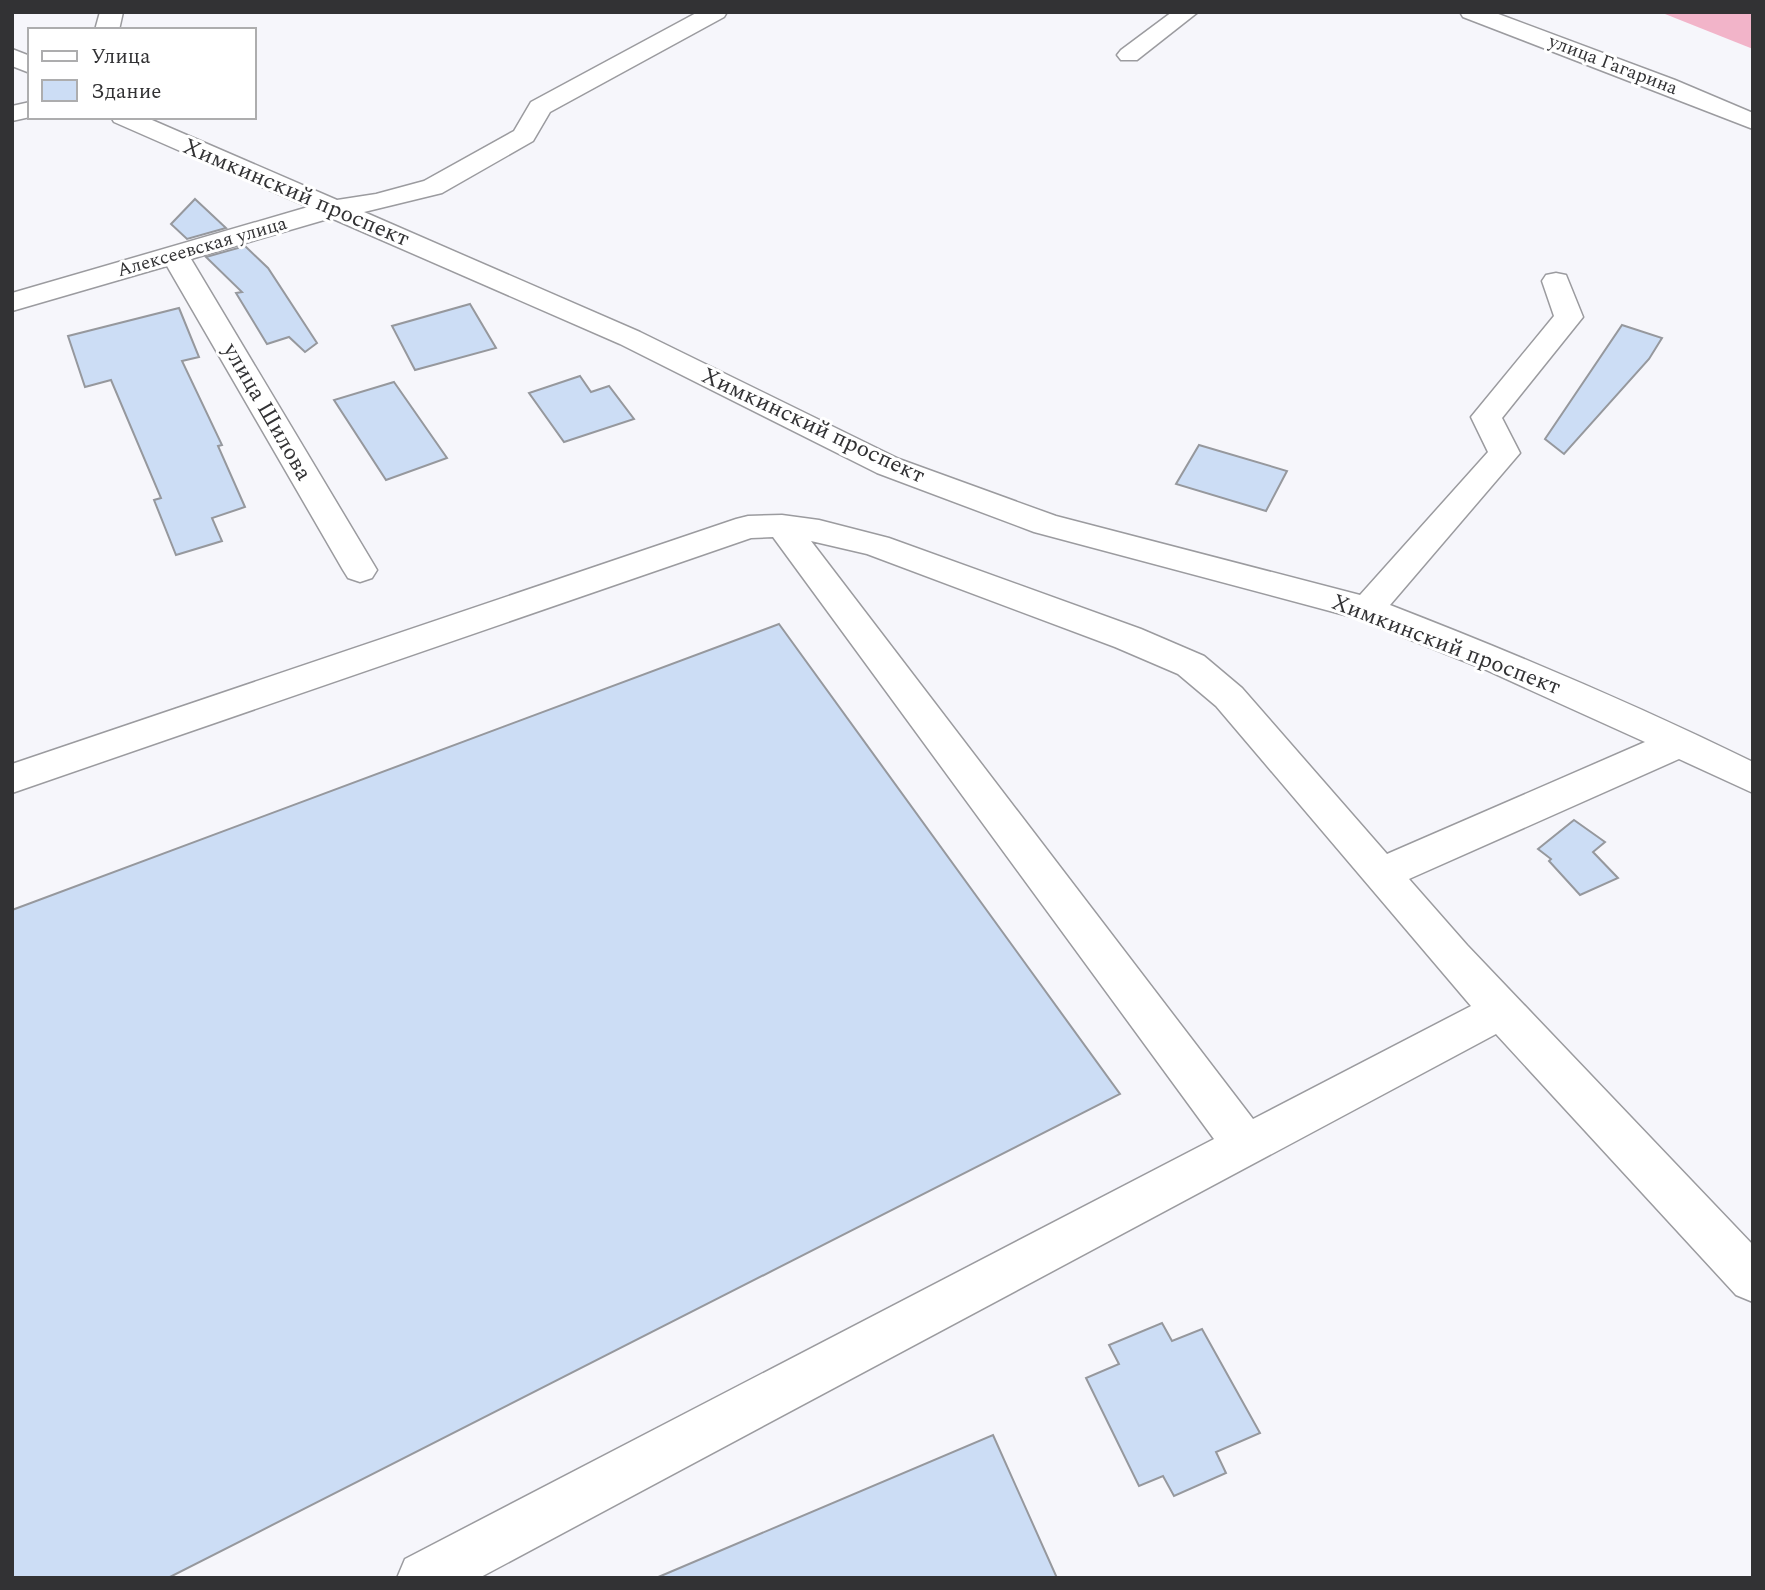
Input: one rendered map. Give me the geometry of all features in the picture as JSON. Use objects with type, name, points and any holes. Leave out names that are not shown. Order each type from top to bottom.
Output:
[{"type":"street","name":"Алексеевская улица","points":[[12,302],[332,209],[378,202],[433,187],[524,136],[540,107],[716,12]]},
{"type":"street","points":[[1129,55],[1187,12]]},
{"type":"street","name":"улица Гагарина","points":[[1471,12],[1666,85],[1753,122]]},
{"type":"street","points":[[12,56],[28,65]]},
{"type":"street","name":"Химкинский проспект","points":[[128,119],[631,338],[888,466],[1046,524],[1367,609],[1497,660],[1753,779]]},
{"type":"street","name":"улица Шилова","points":[[175,255],[360,570]]},
{"type":"street","points":[[1367,609],[1504,453],[1486,417],[1569,317],[1556,281]]},
{"type":"street","points":[[782,526],[1246,1145]]},
{"type":"street","points":[[12,779],[748,527],[782,526],[819,531],[877,546],[1129,638],[1191,665],[1229,697],[1502,1010],[1753,1279]]},
{"type":"street","points":[[1381,874],[1679,743]]},
{"type":"street","points":[[424,1578],[1502,1010]]},
{"type":"shaded area","points":[[1660,12],[1753,12],[1753,49]]},
{"type":"building","points":[[195,199],[226,228],[187,239],[171,224]]},
{"type":"building","points":[[245,246],[268,268],[317,343],[305,352],[289,337],[267,344],[236,293],[242,292],[206,257]]},
{"type":"building","points":[[470,304],[496,348],[415,370],[392,326]]},
{"type":"building","points":[[179,308],[199,357],[182,361],[222,445],[218,446],[245,507],[212,518],[222,541],[176,555],[154,500],[161,498],[111,380],[85,387],[68,336]]},
{"type":"building","points":[[1622,325],[1662,338],[1649,359],[1564,454],[1545,439]]},
{"type":"building","points":[[580,376],[591,392],[609,386],[634,419],[564,442],[529,393]]},
{"type":"building","points":[[394,382],[447,458],[386,480],[334,400]]},
{"type":"building","points":[[1199,445],[1287,471],[1266,511],[1176,484]]},
{"type":"building","points":[[779,624],[1120,1094],[168,1578],[12,1578],[12,910]]},
{"type":"building","points":[[1574,820],[1605,842],[1593,852],[1618,878],[1580,895],[1549,861],[1551,859],[1538,849]]},
{"type":"building","points":[[1162,1323],[1172,1341],[1202,1329],[1260,1433],[1216,1452],[1226,1473],[1174,1496],[1163,1476],[1139,1486],[1086,1378],[1119,1364],[1109,1345]]},
{"type":"building","points":[[993,1435],[1057,1578],[656,1578]]}]
